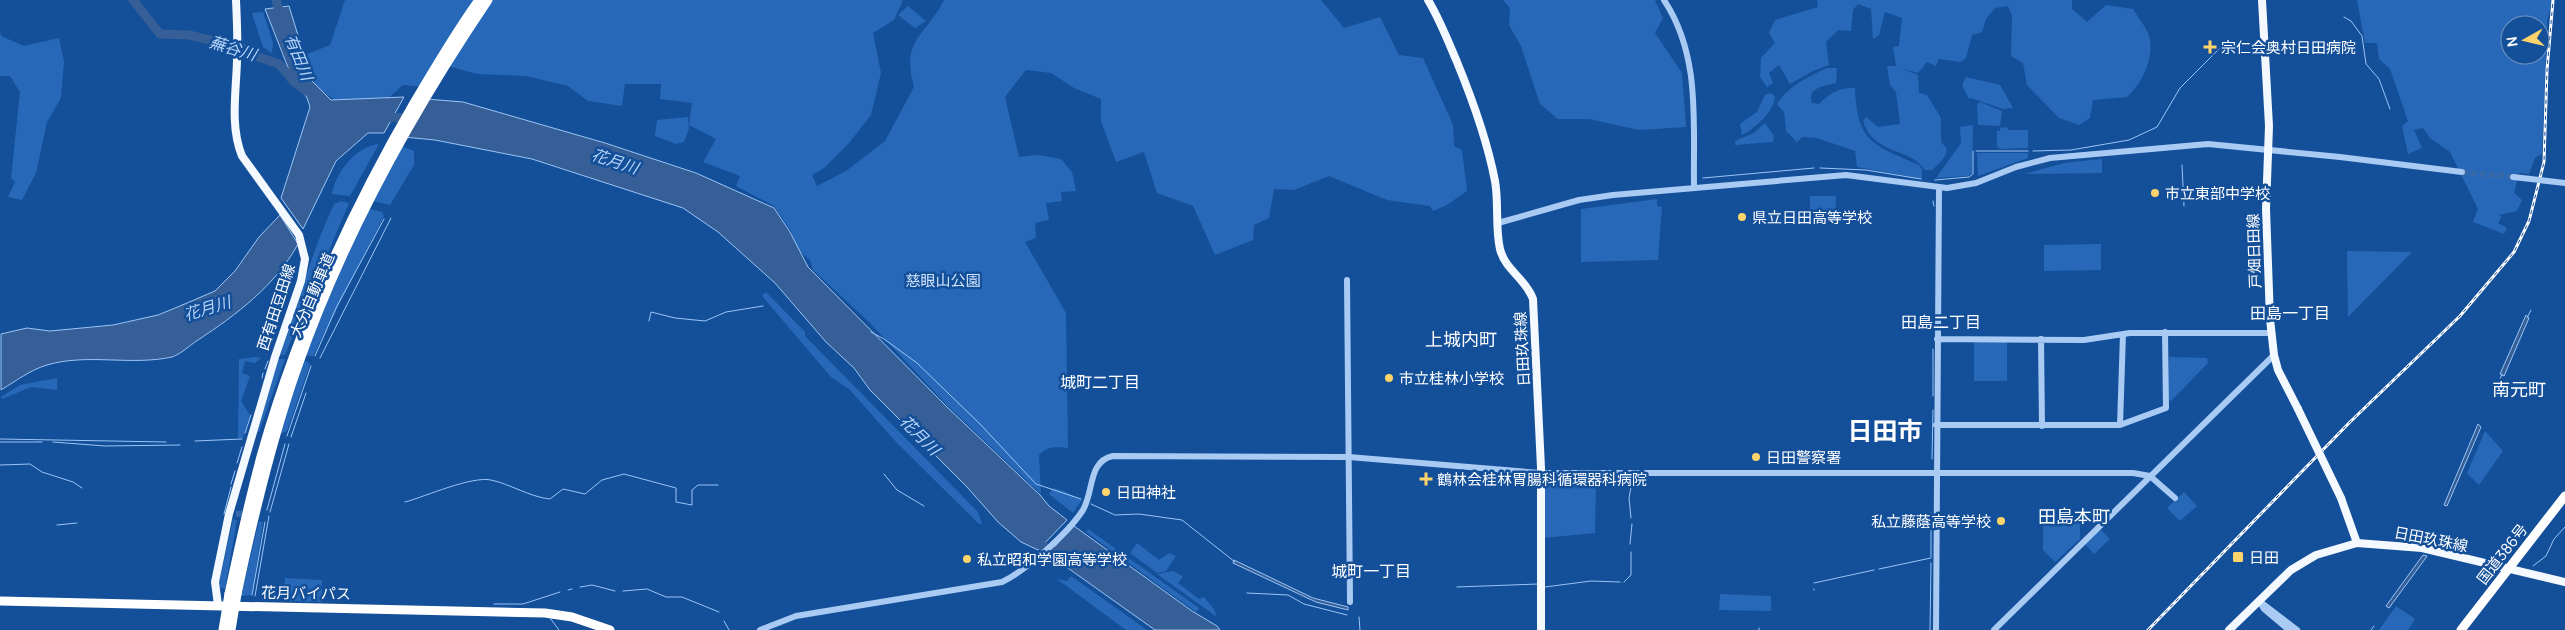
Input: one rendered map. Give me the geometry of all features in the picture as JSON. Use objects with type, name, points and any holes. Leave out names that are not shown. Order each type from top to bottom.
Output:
[{"type":"highway","name":"大分自動車道","points":[[223,630],[233,594],[262,454],[290,366],[344,236],[389,154],[479,0]]},
{"type":"highway","name":"大分自動車道","points":[[455,43],[488,0]]},
{"type":"highway","name":"国道386号","points":[[2461,630],[2507,568],[2565,496]]},
{"type":"highway","name":"大分自動車道","points":[[230,630],[233,594]]},
{"type":"highway","name":"花月バイパス","points":[[0,601],[545,612],[610,630]]},
{"type":"main road","name":"西有田豆田線","points":[[218,605],[215,582],[232,514],[274,357],[304,269],[304,248],[299,235],[242,156],[238,146],[235,125],[236,0]]},
{"type":"main road","name":"日田玖珠線","points":[[1428,0],[1443,28],[1486,140],[1497,192],[1498,242],[1502,257],[1510,269],[1530,290],[1533,299],[1540,473],[1541,630]]},
{"type":"main road","name":"戸畑日田線","points":[[2262,0],[2268,149],[2266,209],[2271,333],[2274,355],[2278,370],[2342,498],[2358,543]]},
{"type":"main road","name":"日田玖珠線","points":[[2229,630],[2286,574],[2304,562],[2326,552],[2358,543],[2422,548],[2565,582]]},
{"type":"street","points":[[1664,0],[1681,30],[1691,67],[1694,187]]},
{"type":"street","points":[[1498,223],[1579,200],[1613,195],[1846,176],[1939,188],[1976,183],[2028,164],[2072,155],[2208,144],[2268,149],[2462,172]]},
{"type":"street","points":[[2513,177],[2565,183]]},
{"type":"street","points":[[1936,630],[1939,188]]},
{"type":"street","points":[[1348,280],[1350,602]]},
{"type":"street","points":[[1937,340],[2084,340],[2123,334],[2165,332],[2271,333]]},
{"type":"street","points":[[1936,425],[2120,425],[2166,408],[2165,332]]},
{"type":"street","points":[[2120,425],[2123,334]]},
{"type":"street","points":[[2041,339],[2042,426]]},
{"type":"street","points":[[1994,630],[2274,355]]},
{"type":"street","points":[[760,630],[796,616],[1002,582],[1016,575],[1038,557],[1077,518],[1088,498],[1098,464],[1106,457],[1349,457],[1540,473],[2108,473],[2150,476],[2175,498]]},
{"type":"street","points":[[2259,601],[2264,609],[2289,630]]},
{"type":"street","points":[[2259,601],[2297,630]]},
{"type":"green space","name":"慈眼山公園","points":[[345,0],[903,0],[894,20],[873,33],[881,73],[871,115],[849,143],[824,168],[812,175],[817,186],[846,171],[885,141],[914,87],[910,58],[913,48],[944,0],[1321,0],[1344,28],[1380,17],[1399,55],[1423,58],[1453,125],[1454,146],[1462,150],[1467,191],[1447,205],[1433,211],[1430,206],[1387,200],[1329,176],[1294,190],[1274,189],[1269,218],[1254,225],[1253,240],[1215,255],[1193,206],[1157,193],[1144,152],[1116,162],[1101,121],[1101,99],[1074,88],[1051,73],[1026,70],[1005,97],[1019,157],[1038,155],[1061,159],[1072,172],[1076,191],[1061,192],[1062,201],[1046,203],[1049,220],[1035,223],[1036,238],[1025,242],[1066,313],[1068,448],[1056,447],[1039,455],[1041,494],[947,405],[869,322],[813,270],[810,260],[798,250],[791,231],[774,206],[736,186],[740,176],[703,162],[716,139],[689,125],[692,103],[660,99],[661,84],[625,84],[622,106],[588,101],[568,86],[526,76],[477,74],[448,66],[435,88],[403,85],[383,103],[340,104],[316,86],[305,55],[330,45]]},
{"type":"green space","points":[[1503,0],[1655,0],[1663,18],[1655,33],[1682,73],[1686,127],[1639,130],[1589,119],[1558,119],[1540,104],[1521,46],[1509,25],[1510,8]]},
{"type":"green space","points":[[1817,0],[2072,0],[2072,9],[2087,22],[2106,5],[2133,9],[2149,36],[2150,56],[2142,79],[2127,97],[2093,100],[2090,118],[2079,125],[2059,118],[2027,85],[2023,63],[2011,56],[2012,16],[2008,6],[1995,8],[1986,19],[1982,32],[1972,35],[1966,58],[1960,62],[1939,59],[1936,66],[1927,62],[1918,73],[1900,68],[1918,75],[1919,93],[1927,95],[1941,118],[1941,142],[1947,149],[1946,153],[1932,170],[1925,170],[1910,157],[1883,146],[1875,140],[1868,132],[1863,121],[1866,117],[1878,127],[1900,124],[1896,92],[1890,85],[1887,66],[1896,66],[1893,47],[1899,46],[1902,18],[1885,12],[1879,35],[1873,39],[1871,9],[1858,4],[1853,10],[1851,31],[1838,30],[1826,42],[1829,65],[1813,71],[1790,84],[1779,65],[1769,73],[1773,83],[1767,87],[1760,77],[1761,58],[1775,43],[1769,33],[1775,20],[1818,7]]},
{"type":"green space","points":[[2357,0],[2552,0],[2549,15],[2500,15],[2500,65],[2545,65],[2542,154],[2535,158],[2529,174],[2519,173],[2514,193],[2522,200],[2517,211],[2499,215],[2502,216],[2498,223],[2507,228],[2504,234],[2473,222],[2478,209],[2450,152],[2430,138],[2423,128],[2414,130],[2422,148],[2408,154],[2402,126],[2408,121],[2390,69],[2379,59],[2377,43],[2365,43]]},
{"type":"green space","points":[[908,6],[926,21],[915,28],[898,15]]},
{"type":"green space","points":[[263,12],[273,43],[272,53],[263,47],[252,13]]},
{"type":"green space","points":[[0,31],[1,36],[24,46],[59,38],[64,61],[61,98],[47,122],[36,173],[22,200],[8,197],[15,182],[11,178],[20,92],[10,76],[0,76]]},
{"type":"green space","points":[[1827,68],[1837,68],[1836,83],[1817,88],[1812,94],[1812,103],[1819,104],[1839,90],[1855,88],[1856,106],[1864,131],[1879,146],[1919,165],[1922,169],[1922,179],[1857,167],[1855,151],[1817,138],[1802,137],[1797,142],[1786,131],[1784,112],[1777,104],[1793,87]]},
{"type":"green space","points":[[1966,77],[2000,85],[2013,108],[2003,109],[1971,98],[1969,99],[1962,85]]},
{"type":"green space","points":[[1770,93],[1775,96],[1772,108],[1758,124],[1742,135],[1740,124],[1757,112],[1765,95]]},
{"type":"green space","points":[[1980,102],[2002,111],[2000,126],[1978,125],[1977,105]]},
{"type":"green space","points":[[688,117],[689,129],[684,142],[676,144],[655,136],[657,120]]},
{"type":"green space","points":[[1765,123],[1774,136],[1773,142],[1735,145],[1735,141],[1754,133]]},
{"type":"green space","points":[[1973,125],[1972,173],[1968,176],[1936,178],[1961,143],[1960,127]]},
{"type":"green space","points":[[2007,127],[2008,130],[2028,130],[2028,148],[2000,149],[1997,146],[1997,131],[2000,131],[2000,128]]},
{"type":"green space","points":[[379,144],[350,196],[332,194],[342,169],[348,162],[362,150]]},
{"type":"green space","points":[[397,144],[414,151],[414,165],[390,205],[369,200]]},
{"type":"green space","points":[[1977,153],[2028,153],[2028,158],[1978,176]]},
{"type":"green space","points":[[2102,159],[2102,173],[2024,174],[2064,163]]},
{"type":"green space","points":[[1810,196],[1836,196],[1835,219],[1810,220]]},
{"type":"green space","points":[[1657,199],[1657,206],[1662,207],[1658,260],[1581,262],[1581,209]]},
{"type":"green space","points":[[341,201],[349,203],[285,355],[277,355],[321,234],[334,204]]},
{"type":"green space","points":[[366,208],[382,212],[384,216],[313,356],[303,355]]},
{"type":"green space","points":[[2101,244],[2101,270],[2044,271],[2044,245]]},
{"type":"green space","points":[[2347,251],[2412,252],[2348,317]]},
{"type":"green space","points":[[766,292],[805,332],[805,336],[978,512],[982,524],[979,524],[896,442],[849,389],[831,377],[762,296]]},
{"type":"green space","points":[[1974,340],[2007,340],[2007,381],[1974,381]]},
{"type":"green space","points":[[2169,357],[2207,358],[2208,363],[2171,401],[2168,400]]},
{"type":"green space","points":[[261,358],[255,363],[245,361],[242,373],[250,376],[241,401],[250,415],[243,438],[238,438],[239,359]]},
{"type":"green space","points":[[276,359],[285,359],[259,432],[253,431]]},
{"type":"green space","points":[[301,361],[306,361],[310,364],[287,431],[280,434]]},
{"type":"green space","points":[[57,378],[57,390],[31,387],[2,399],[1,397],[20,385]]},
{"type":"green space","points":[[2485,431],[2503,451],[2479,485],[2467,473]]},
{"type":"green space","points":[[1544,482],[1596,482],[1595,533],[1543,538]]},
{"type":"green space","points":[[1053,488],[1082,500],[1073,513],[1049,494]]},
{"type":"green space","points":[[2184,492],[2197,506],[2180,521],[2167,508]]},
{"type":"green space","points":[[233,519],[237,520],[225,589],[220,588],[219,583]]},
{"type":"green space","points":[[259,521],[263,522],[252,595],[241,596]]},
{"type":"green space","points":[[2043,522],[2080,523],[2080,539],[2055,562],[2043,550]]},
{"type":"green space","points":[[1088,529],[1199,608],[1196,612],[1086,532]]},
{"type":"green space","points":[[2100,529],[2110,539],[2094,554],[2085,544]]},
{"type":"green space","points":[[1137,543],[1159,560],[1169,553],[1176,556],[1166,571],[1157,573],[1130,553]]},
{"type":"green space","points":[[1174,571],[1183,577],[1178,583],[1199,599],[1204,597],[1214,609],[1217,617],[1157,574]]},
{"type":"green space","points":[[1071,576],[1147,630],[1126,630],[1057,579],[1067,581]]},
{"type":"green space","points":[[285,578],[322,580],[322,602],[284,601]]},
{"type":"green space","points":[[1720,594],[1771,596],[1771,611],[1719,610]]},
{"type":"green space","points":[[2396,606],[2415,619],[2408,630],[2379,630]]},
{"type":"water","points":[[289,6],[312,81],[331,100],[404,97],[384,133],[368,133],[336,161],[303,229],[281,198],[310,107],[307,98],[289,70],[265,9]]},
{"type":"water","points":[[426,99],[463,102],[605,143],[696,173],[774,208],[790,232],[808,267],[947,407],[1040,495],[1049,506],[1067,520],[1038,550],[1021,542],[998,522],[967,487],[870,390],[854,368],[826,342],[775,283],[718,232],[683,208],[532,159],[435,140],[404,137]]},
{"type":"water","points":[[280,215],[298,244],[289,259],[254,298],[179,354],[156,359],[78,360],[47,365],[23,376],[1,390],[1,334],[27,328],[50,331],[113,325],[158,315],[180,306],[215,291],[235,271],[259,237]]},
{"type":"water","points":[[2526,315],[2529,318],[2504,376],[2500,374]]},
{"type":"water","points":[[2478,424],[2481,427],[2447,506],[2444,505]]},
{"type":"water","points":[[1074,526],[1192,611],[1217,626],[1220,630],[1155,630],[1065,566],[1046,556]]},
{"type":"water","points":[[2423,555],[2427,556],[2389,608],[2386,606]]},
{"type":"water","points":[[1234,560],[1313,598],[1348,607],[1348,610],[1316,602],[1233,563]]},
{"type":"waterway","name":"蕪谷川","points":[[133,0],[160,34],[189,35],[243,48],[261,58],[279,64],[294,82],[306,91]]},
{"type":"waterway","name":"有田川","points":[[276,0],[281,17]]},
{"type":"waterway","points":[[2344,17],[2351,21],[2362,36],[2366,64],[2379,79],[2390,109]]},
{"type":"waterway","points":[[2033,151],[2071,150],[2129,140],[2157,127],[2180,88],[2224,44]]},
{"type":"waterway","name":"花月川","points":[[381,117],[411,118]]},
{"type":"waterway","points":[[1935,180],[1969,177],[1973,174],[1973,151]]},
{"type":"waterway","points":[[1976,151],[2028,151]]},
{"type":"waterway","points":[[2182,165],[2184,206]]},
{"type":"waterway","points":[[1703,178],[1814,168]]},
{"type":"waterway","points":[[1820,168],[1866,170],[1921,179]]},
{"type":"waterway","points":[[1933,201],[1934,206]]},
{"type":"waterway","points":[[320,358],[391,218]]},
{"type":"waterway","points":[[315,356],[337,306],[384,219]]},
{"type":"waterway","points":[[649,321],[651,312],[675,318],[705,321],[726,312],[763,306]]},
{"type":"waterway","points":[[2527,318],[2531,310]]},
{"type":"waterway","points":[[871,332],[917,363],[980,424],[1036,484],[1081,499]]},
{"type":"waterway","points":[[1933,349],[1933,396]]},
{"type":"waterway","points":[[265,369],[268,361]]},
{"type":"waterway","points":[[287,436],[311,366]]},
{"type":"waterway","points":[[262,378],[263,373]]},
{"type":"waterway","points":[[2499,382],[2502,374]]},
{"type":"waterway","points":[[291,437],[306,393]]},
{"type":"waterway","points":[[1932,459],[1933,410]]},
{"type":"waterway","points":[[245,433],[251,415]]},
{"type":"waterway","points":[[0,439],[166,442]]},
{"type":"waterway","points":[[195,441],[242,439]]},
{"type":"waterway","points":[[0,442],[42,442]]},
{"type":"waterway","points":[[53,442],[105,446],[180,445]]},
{"type":"waterway","points":[[267,510],[285,444]]},
{"type":"waterway","points":[[270,512],[289,444]]},
{"type":"waterway","points":[[237,463],[242,447]]},
{"type":"waterway","points":[[0,465],[30,464],[42,472],[73,482],[82,488]]},
{"type":"waterway","points":[[231,484],[235,471]]},
{"type":"waterway","points":[[405,502],[461,484],[482,480],[491,480],[535,496],[550,499],[563,489],[585,494],[602,480],[624,474],[676,488],[676,502],[692,505],[692,490],[698,485],[718,485]]},
{"type":"waterway","points":[[884,474],[897,490],[924,506]]},
{"type":"waterway","points":[[1631,518],[1629,498],[1632,482]]},
{"type":"waterway","points":[[224,514],[231,487]]},
{"type":"waterway","points":[[1091,504],[1115,515],[1139,514],[1182,520],[1235,562]]},
{"type":"waterway","points":[[1931,513],[1931,557]]},
{"type":"waterway","points":[[255,596],[269,516]]},
{"type":"waterway","points":[[252,595],[265,522]]},
{"type":"waterway","points":[[57,525],[77,523]]},
{"type":"waterway","points":[[1630,544],[1632,524]]},
{"type":"waterway","points":[[2533,566],[2546,556],[2554,539],[2565,527]]},
{"type":"waterway","name":"花月川","points":[[1031,540],[1062,556]]},
{"type":"waterway","points":[[1624,582],[1631,575],[1631,552]]},
{"type":"waterway","points":[[1879,569],[1931,558]]},
{"type":"waterway","points":[[1930,630],[1931,563]]},
{"type":"waterway","points":[[1814,583],[1874,570]]},
{"type":"waterway","points":[[1545,587],[1591,581],[1620,582]]},
{"type":"waterway","points":[[1457,587],[1538,584]]},
{"type":"waterway","points":[[580,587],[592,585],[615,591]]},
{"type":"waterway","points":[[568,590],[572,589]]},
{"type":"waterway","points":[[623,591],[647,589],[666,597],[682,597],[719,612]]},
{"type":"waterway","points":[[494,604],[523,604],[560,592]]},
{"type":"waterway","points":[[1247,593],[1288,595],[1304,604],[1347,615]]},
{"type":"waterway","points":[[1359,617],[1360,630]]},
{"type":"waterway","points":[[550,618],[559,630]]},
{"type":"waterway","points":[[724,621],[729,630]]},
{"type":"waterway","points":[[2371,630],[2374,626]]},
{"type":"tunnel","points":[[2462,172],[2513,177]]},
{"type":"tunnel","points":[[236,514],[261,513]]},
{"type":"railway","points":[[2148,630],[2349,423],[2460,316],[2514,252],[2529,221],[2544,162],[2547,70],[2553,0]]},
{"type":"place","name":"宗仁会奥村日田病院","points":[[2210,47]]},
{"type":"place","name":"市立東部中学校","points":[[2155,193]]},
{"type":"place","name":"県立日田高等学校","points":[[1742,217]]},
{"type":"place","name":"市立桂林小学校","points":[[1389,378]]},
{"type":"place","name":"日田警察署","points":[[1756,457]]},
{"type":"place","name":"鶴林会桂林胃腸科循環器科病院","points":[[1426,479]]},
{"type":"place","name":"日田神社","points":[[1106,492]]},
{"type":"place","name":"私立藤蔭高等学校","points":[[2001,521]]},
{"type":"place","name":"日田","points":[[2238,557]]},
{"type":"place","name":"私立昭和学園高等学校","points":[[967,559]]},
{"type":"district","name":"田島一丁目","points":[[2290,313]]},
{"type":"district","name":"田島二丁目","points":[[1941,322]]},
{"type":"district","name":"上城内町","points":[[1461,339]]},
{"type":"district","name":"城町二丁目","points":[[1100,382]]},
{"type":"district","name":"南元町","points":[[2519,389]]},
{"type":"district","name":"日田市","points":[[1885,430]]},
{"type":"district","name":"田島本町","points":[[2074,516]]},
{"type":"district","name":"城町一丁目","points":[[1371,571]]}]
